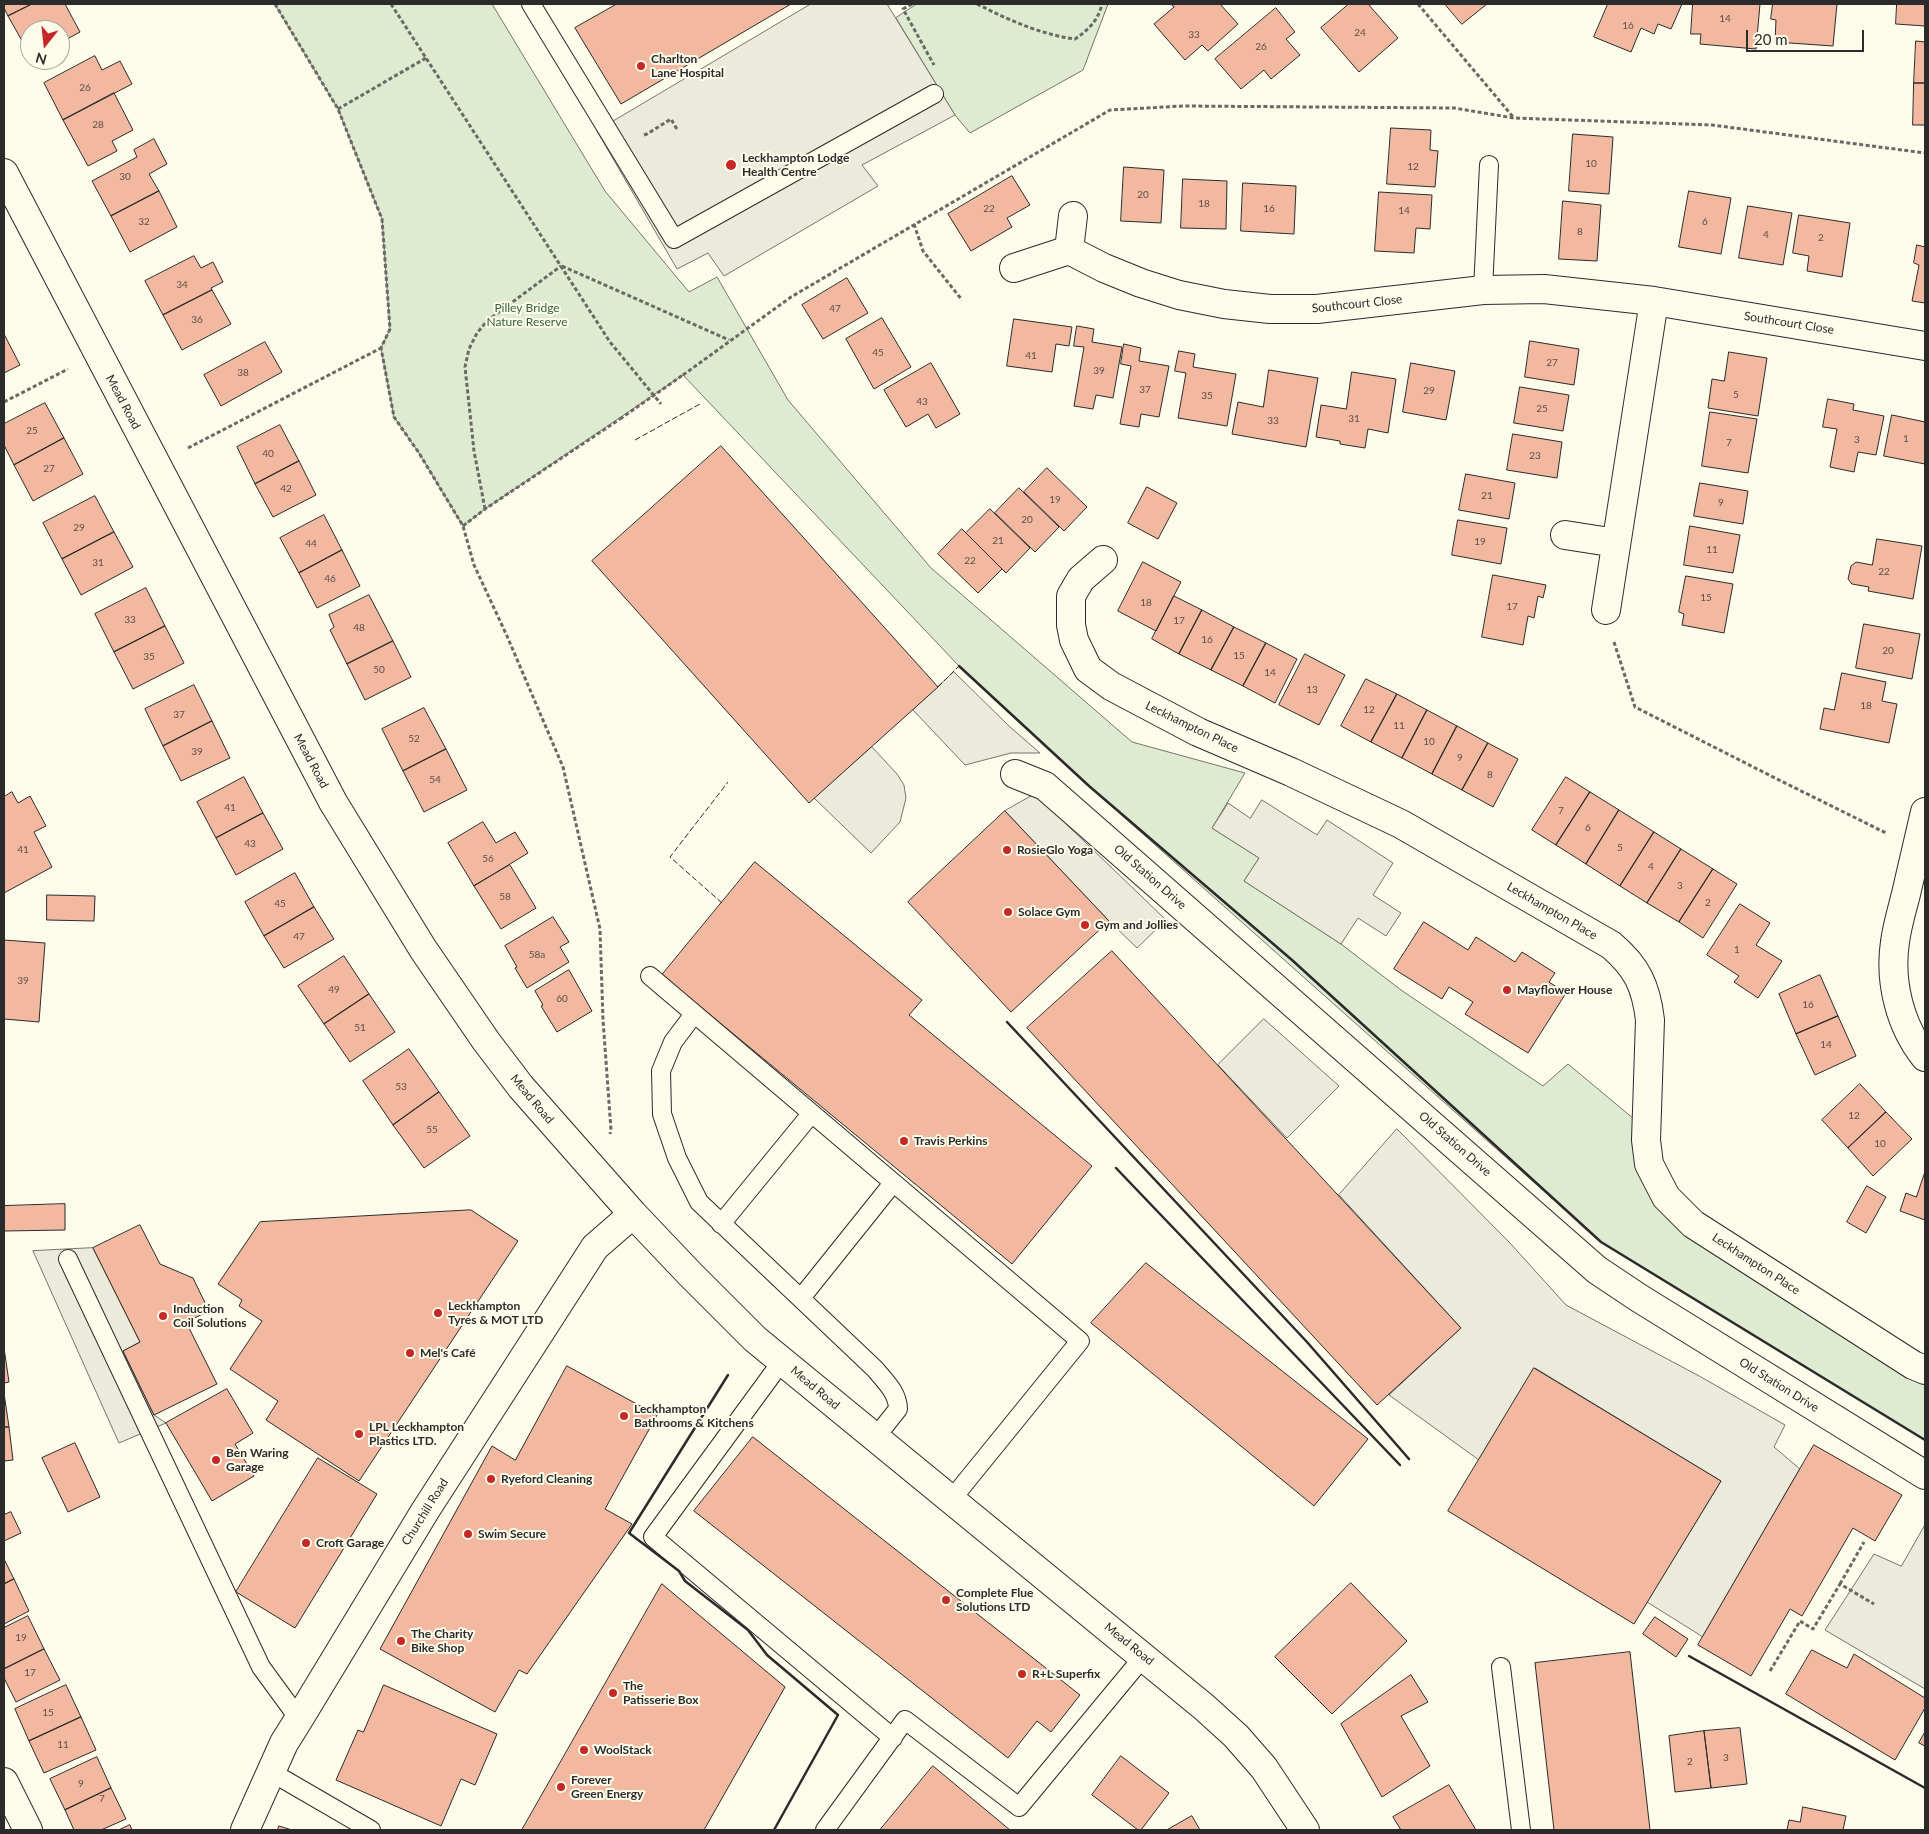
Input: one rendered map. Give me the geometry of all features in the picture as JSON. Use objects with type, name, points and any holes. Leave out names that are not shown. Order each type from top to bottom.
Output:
[{"type":"street","name":"Mead Road","points":[[4,173],[333,802],[423,949],[486,1041],[521,1087],[633,1214],[755,1339],[1144,1656],[1236,1736],[1264,1768],[1305,1830]]},
{"type":"street","points":[[1014,268],[1069,250],[1073,216]]},
{"type":"street","name":"Southcourt Close","points":[[1069,250],[1104,268],[1178,295],[1224,304],[1270,309],[1317,309],[1483,290],[1544,289],[1654,301],[1925,346]]},
{"type":"street","points":[[1606,610],[1654,301]]},
{"type":"street","points":[[1565,535],[1616,542]]},
{"type":"street","name":"Leckhampton Place","points":[[1103,560],[1081,578],[1071,596],[1071,625],[1074,640],[1088,669],[1111,686],[1198,732],[1291,772],[1401,824],[1617,950],[1634,968],[1642,982],[1648,1001],[1650,1020],[1646,1140],[1649,1164],[1666,1197],[1693,1224],[1913,1365],[1925,1370]]},
{"type":"street","name":"Old Station Drive","points":[[1015,774],[1045,786],[1597,1270],[1925,1475]]},
{"type":"street","points":[[1925,812],[1895,942],[1893,970],[1897,998],[1906,1024],[1925,1057]]},
{"type":"street","name":"Churchill Road","points":[[245,1830],[284,1743],[425,1511],[595,1247],[633,1214]]},
{"type":"street","points":[[4,1782],[28,1830]]},
{"type":"lane","points":[[532,4],[674,238],[934,94]]},
{"type":"lane","points":[[1483,290],[1489,165]]},
{"type":"lane","points":[[650,976],[1080,1341],[951,1500]]},
{"type":"lane","points":[[694,1014],[673,1042],[661,1071],[662,1114],[677,1158],[699,1202],[875,1369],[898,1399],[898,1409],[876,1438]]},
{"type":"lane","points":[[722,1224],[811,1114]]},
{"type":"lane","points":[[800,1298],[893,1183]]},
{"type":"lane","points":[[68,1259],[261,1667],[299,1719]]},
{"type":"lane","points":[[782,1361],[652,1537],[893,1738]]},
{"type":"lane","points":[[825,1830],[906,1720],[1019,1807],[1144,1656]]},
{"type":"lane","points":[[1501,1667],[1521,1830]]},
{"type":"lane","points":[[271,1772],[371,1830]]},
{"type":"path","points":[[275,4],[338,109],[382,219],[390,329],[381,348],[394,417],[419,453],[463,526],[474,565],[507,636],[563,767],[600,929],[603,1020],[611,1130],[598,1176]]},
{"type":"path","points":[[391,4],[610,342],[661,404]]},
{"type":"path","points":[[977,4],[1019,24],[1052,36],[1075,39],[1094,22],[1102,4]]},
{"type":"path","points":[[1418,4],[1514,118]]},
{"type":"path","points":[[338,109],[426,58]]},
{"type":"path","points":[[463,526],[485,509],[683,375],[792,296],[1110,110],[1184,106],[1454,108],[1514,118],[1712,125],[1925,153]]},
{"type":"path","points":[[640,135],[647,134],[671,119],[678,131]]},
{"type":"path","points":[[914,224],[924,251],[962,300]]},
{"type":"path","points":[[561,266],[730,341]]},
{"type":"path","points":[[485,509],[474,450],[465,367],[469,349],[477,333],[487,321],[561,266]]},
{"type":"path","points":[[156,465],[381,348]]},
{"type":"path","points":[[4,402],[98,354]]},
{"type":"path","points":[[1606,610],[1619,662],[1635,707],[1776,779],[1917,847]]},
{"type":"path","points":[[1770,1671],[1800,1621],[1813,1629],[1864,1542]]},
{"type":"path","points":[[1840,1584],[1874,1604]]},
{"type":"green space","name":"Pilley Bridge Nature Reserve","points":[[275,4],[492,4],[605,191],[689,292],[717,277],[788,400],[931,568],[1132,742],[1245,773],[1212,828],[1259,858],[1244,881],[1341,944],[1401,990],[1543,1086],[1568,1064],[1640,1124],[1661,1205],[1925,1374],[1925,1440],[1601,1242],[1089,786],[959,666],[683,375],[485,509],[463,526],[419,453],[394,417],[381,348],[390,329],[382,219],[338,109]]},
{"type":"green space","points":[[917,4],[1108,4],[1083,70],[970,133],[955,115],[896,18]]},
{"type":"shaded area","name":"Leckhampton Lodge Health Centre","points":[[811,4],[887,4],[955,115],[862,165],[878,186],[724,276],[708,253],[677,269],[597,131]]},
{"type":"shaded area","points":[[954,672],[1010,727],[1040,753],[1011,753],[965,765],[913,710]]},
{"type":"shaded area","points":[[872,747],[897,774],[904,785],[906,798],[900,822],[871,853],[814,798]]},
{"type":"shaded area","points":[[1035,794],[1166,920],[1137,948],[1005,811]]},
{"type":"shaded area","points":[[1262,800],[1317,835],[1327,820],[1393,863],[1373,895],[1401,913],[1386,936],[1358,918],[1341,944],[1244,881],[1259,858],[1212,828],[1228,803],[1250,818]]},
{"type":"shaded area","points":[[1264,1019],[1339,1086],[1287,1138],[1218,1065]]},
{"type":"shaded area","points":[[1397,1129],[1509,1242],[1566,1305],[1701,1377],[1785,1425],[1774,1447],[1800,1469],[1703,1637],[1647,1602],[1721,1481],[1535,1368],[1479,1460],[1389,1395],[1461,1328],[1339,1195]]},
{"type":"shaded area","points":[[93,1248],[140,1342],[123,1351],[154,1415],[166,1423],[119,1443],[33,1251]]},
{"type":"shaded area","points":[[1925,1525],[1925,1689],[1825,1630],[1874,1554],[1901,1566]]},
{"type":"building","points":[[4,4],[32,4],[8,16]]},
{"type":"building","points":[[32,4],[65,4],[80,32],[70,38],[70,20],[20,20],[20,37],[8,16]]},
{"type":"building","name":"Charlton Lane Hospital","points":[[617,4],[791,4],[621,104],[575,28]]},
{"type":"building","points":[[1171,4],[1220,4],[1238,24],[1208,51],[1202,45],[1185,60],[1154,24],[1174,7]]},
{"type":"building","points":[[1349,4],[1368,4],[1398,38],[1359,72],[1321,28]]},
{"type":"building","points":[[1445,4],[1487,4],[1462,24]]},
{"type":"building","points":[[1608,4],[1682,4],[1671,29],[1658,24],[1654,34],[1641,28],[1631,52],[1594,37]]},
{"type":"building","points":[[1693,4],[1760,4],[1756,49],[1700,44],[1701,34],[1691,34]]},
{"type":"building","points":[[1773,4],[1837,4],[1833,46],[1775,42],[1776,20],[1771,19]]},
{"type":"building","points":[[1897,4],[1925,4],[1925,26],[1896,24]]},
{"type":"building","points":[[1276,8],[1295,32],[1286,39],[1300,55],[1271,79],[1264,70],[1241,89],[1215,59]]},
{"type":"building","points":[[1916,41],[1925,42],[1925,83],[1914,83]]},
{"type":"building","points":[[95,56],[102,70],[120,61],[132,84],[63,120],[44,83]]},
{"type":"building","points":[[1914,83],[1925,83],[1925,125],[1913,125]]},
{"type":"building","points":[[114,93],[133,130],[112,141],[117,151],[88,166],[63,120]]},
{"type":"building","points":[[1391,128],[1431,130],[1430,150],[1438,151],[1435,187],[1387,184]]},
{"type":"building","points":[[1573,134],[1613,137],[1609,194],[1569,191]]},
{"type":"building","points":[[154,139],[167,164],[149,174],[159,191],[111,216],[92,181],[137,157],[134,150]]},
{"type":"building","points":[[1124,167],[1164,170],[1161,223],[1121,221]]},
{"type":"building","points":[[1012,176],[1030,205],[1007,218],[1012,227],[971,251],[948,214]]},
{"type":"building","points":[[1183,179],[1227,181],[1226,229],[1181,228]]},
{"type":"building","points":[[1243,183],[1296,186],[1294,234],[1241,231]]},
{"type":"building","points":[[159,191],[177,227],[130,252],[111,216]]},
{"type":"building","points":[[1689,191],[1731,198],[1721,254],[1679,247]]},
{"type":"building","points":[[1379,192],[1432,195],[1430,229],[1416,228],[1414,253],[1375,251]]},
{"type":"building","points":[[1563,201],[1601,205],[1597,261],[1559,259]]},
{"type":"building","points":[[1748,206],[1792,213],[1783,265],[1739,258]]},
{"type":"building","points":[[1799,215],[1850,223],[1842,277],[1807,271],[1809,256],[1793,253]]},
{"type":"building","points":[[1917,245],[1925,247],[1925,303],[1912,301],[1919,265],[1914,263]]},
{"type":"building","points":[[194,256],[201,268],[213,262],[223,282],[211,288],[212,290],[163,315],[145,281]]},
{"type":"building","points":[[847,278],[868,313],[823,339],[802,305]]},
{"type":"building","points":[[212,290],[231,324],[182,350],[163,315]]},
{"type":"building","points":[[882,318],[911,367],[874,389],[846,339]]},
{"type":"building","points":[[1014,319],[1072,327],[1069,346],[1056,344],[1052,372],[1007,366]]},
{"type":"building","points":[[1077,326],[1094,329],[1092,342],[1122,347],[1113,398],[1096,395],[1093,409],[1074,406],[1084,347],[1074,346]]},
{"type":"building","points":[[4,334],[20,365],[4,373]]},
{"type":"building","points":[[1530,341],[1579,349],[1574,385],[1525,377]]},
{"type":"building","points":[[265,342],[282,372],[221,406],[204,375]]},
{"type":"building","points":[[1124,344],[1141,348],[1139,361],[1169,366],[1159,417],[1141,414],[1139,427],[1120,424],[1131,366],[1121,364]]},
{"type":"building","points":[[1179,351],[1195,354],[1193,367],[1236,374],[1227,426],[1178,418],[1186,373],[1175,371]]},
{"type":"building","points":[[1729,352],[1767,358],[1758,416],[1708,408],[1712,379],[1724,381]]},
{"type":"building","points":[[931,363],[960,414],[936,428],[928,414],[906,427],[884,390]]},
{"type":"building","points":[[1411,363],[1455,371],[1446,420],[1403,412]]},
{"type":"building","points":[[1269,370],[1318,378],[1306,447],[1232,434],[1238,402],[1263,407]]},
{"type":"building","points":[[1352,372],[1396,379],[1388,433],[1368,429],[1365,448],[1340,444],[1340,441],[1316,437],[1321,405],[1346,409]]},
{"type":"building","points":[[1520,387],[1569,395],[1563,431],[1514,423]]},
{"type":"building","points":[[1828,399],[1854,404],[1853,410],[1884,416],[1876,455],[1858,452],[1854,472],[1830,467],[1837,429],[1823,427]]},
{"type":"building","points":[[45,403],[64,438],[14,465],[4,445],[4,424]]},
{"type":"building","points":[[1710,412],[1757,419],[1748,473],[1702,466]]},
{"type":"building","points":[[1892,415],[1925,422],[1925,464],[1884,456]]},
{"type":"building","points":[[280,425],[299,461],[255,484],[237,447]]},
{"type":"building","points":[[1513,434],[1562,442],[1557,478],[1507,470]]},
{"type":"building","points":[[64,438],[83,474],[33,501],[14,465]]},
{"type":"building","points":[[721,446],[938,687],[809,803],[592,561]]},
{"type":"building","points":[[299,461],[316,495],[273,517],[255,484]]},
{"type":"building","points":[[1047,468],[1087,507],[1064,531],[1024,492]]},
{"type":"building","points":[[1466,474],[1515,483],[1509,519],[1459,510]]},
{"type":"building","points":[[1700,483],[1748,491],[1743,524],[1694,516]]},
{"type":"building","points":[[1147,487],[1177,503],[1158,539],[1128,523]]},
{"type":"building","points":[[1019,488],[1059,527],[1035,552],[995,513]]},
{"type":"building","points":[[95,496],[114,532],[62,559],[43,523]]},
{"type":"building","points":[[990,509],[1030,548],[1006,573],[966,533]]},
{"type":"building","points":[[324,515],[342,550],[299,573],[280,538]]},
{"type":"building","points":[[1458,520],[1507,528],[1501,564],[1452,555]]},
{"type":"building","points":[[1690,526],[1740,535],[1733,573],[1684,565]]},
{"type":"building","points":[[962,529],[1002,569],[978,593],[938,554]]},
{"type":"building","points":[[114,532],[133,567],[81,595],[62,559]]},
{"type":"building","points":[[1877,539],[1922,546],[1913,599],[1868,591],[1869,587],[1852,584],[1848,579],[1851,566],[1856,562],[1872,565]]},
{"type":"building","points":[[342,550],[360,586],[317,608],[299,573]]},
{"type":"building","points":[[1143,562],[1181,582],[1156,631],[1118,611]]},
{"type":"building","points":[[1493,575],[1546,585],[1543,598],[1538,596],[1534,618],[1528,616],[1523,645],[1482,637]]},
{"type":"building","points":[[1686,576],[1733,584],[1724,633],[1682,625],[1684,614],[1679,612]]},
{"type":"building","points":[[146,588],[165,626],[114,652],[95,614]]},
{"type":"building","points":[[369,595],[393,641],[347,664],[330,630],[334,627],[329,615]]},
{"type":"building","points":[[1174,596],[1202,610],[1179,654],[1152,639]]},
{"type":"building","points":[[1202,610],[1234,627],[1211,670],[1179,654]]},
{"type":"building","points":[[1864,624],[1920,634],[1912,679],[1856,668]]},
{"type":"building","points":[[165,626],[184,663],[133,689],[114,652]]},
{"type":"building","points":[[1234,627],[1266,643],[1243,686],[1211,670]]},
{"type":"building","points":[[393,641],[411,677],[365,700],[347,664]]},
{"type":"building","points":[[1266,643],[1297,659],[1275,703],[1243,686]]},
{"type":"building","points":[[1305,654],[1345,675],[1319,725],[1279,705]]},
{"type":"building","points":[[1842,673],[1886,682],[1882,701],[1897,704],[1889,743],[1820,729],[1824,708],[1834,710]]},
{"type":"building","points":[[1366,679],[1397,694],[1371,742],[1341,726]]},
{"type":"building","points":[[194,685],[212,721],[163,746],[145,709]]},
{"type":"building","points":[[1397,694],[1427,710],[1402,758],[1371,742]]},
{"type":"building","points":[[424,708],[446,749],[403,771],[382,729]]},
{"type":"building","points":[[1427,710],[1457,726],[1432,774],[1402,758]]},
{"type":"building","points":[[212,721],[230,758],[181,781],[163,746]]},
{"type":"building","points":[[1457,726],[1488,743],[1462,790],[1432,774]]},
{"type":"building","points":[[1488,743],[1518,759],[1493,807],[1462,790]]},
{"type":"building","points":[[446,749],[467,790],[424,812],[403,771]]},
{"type":"building","points":[[244,777],[263,813],[216,838],[197,802]]},
{"type":"building","points":[[1566,777],[1590,792],[1556,845],[1532,830]]},
{"type":"building","points":[[12,792],[18,803],[30,796],[46,826],[34,832],[52,867],[4,893],[4,797]]},
{"type":"building","points":[[1590,792],[1619,810],[1586,864],[1556,845]]},
{"type":"building","points":[[1619,810],[1654,832],[1620,886],[1586,864]]},
{"type":"building","name":"Solace Gym","points":[[1005,811],[1109,921],[1011,1012],[908,902]]},
{"type":"building","points":[[263,813],[283,849],[236,875],[216,838]]},
{"type":"building","points":[[483,822],[496,843],[515,832],[528,853],[474,886],[448,843]]},
{"type":"building","points":[[1654,832],[1681,849],[1647,903],[1620,886]]},
{"type":"building","points":[[1681,849],[1713,869],[1679,922],[1647,903]]},
{"type":"building","points":[[755,862],[922,1000],[909,1015],[1092,1166],[1012,1264],[662,975]]},
{"type":"building","points":[[510,865],[536,908],[501,929],[474,886]]},
{"type":"building","points":[[1713,869],[1737,884],[1703,938],[1679,922]]},
{"type":"building","points":[[295,873],[314,907],[264,936],[245,902]]},
{"type":"building","points":[[47,895],[95,896],[94,921],[47,920]]},
{"type":"building","points":[[1740,904],[1770,923],[1756,945],[1782,961],[1758,998],[1734,982],[1739,976],[1707,955]]},
{"type":"building","points":[[314,907],[334,939],[284,968],[264,936]]},
{"type":"building","points":[[553,917],[569,942],[560,947],[569,962],[527,988],[505,946]]},
{"type":"building","name":"Mayflower House","points":[[1424,922],[1468,950],[1476,937],[1515,962],[1522,952],[1555,973],[1549,982],[1566,993],[1528,1053],[1465,1014],[1473,1002],[1449,987],[1442,999],[1394,969]]},
{"type":"building","points":[[4,940],[45,943],[39,1022],[4,1019]]},
{"type":"building","points":[[1112,951],[1461,1328],[1377,1405],[1027,1028]]},
{"type":"building","points":[[344,956],[369,994],[324,1024],[298,986]]},
{"type":"building","points":[[569,970],[592,1011],[557,1032],[541,1006],[543,1005],[535,991]]},
{"type":"building","points":[[1820,975],[1838,1016],[1796,1034],[1779,994]]},
{"type":"building","points":[[369,994],[395,1032],[350,1062],[324,1024]]},
{"type":"building","points":[[1838,1016],[1856,1056],[1815,1075],[1796,1034]]},
{"type":"building","points":[[409,1049],[439,1092],[393,1125],[363,1081]]},
{"type":"building","points":[[1860,1084],[1886,1112],[1848,1148],[1822,1120]]},
{"type":"building","points":[[439,1092],[470,1136],[424,1168],[393,1125]]},
{"type":"building","points":[[1886,1112],[1912,1139],[1873,1176],[1848,1148]]},
{"type":"building","points":[[1925,1172],[1925,1220],[1900,1211],[1906,1193],[1916,1197]]},
{"type":"building","points":[[1867,1186],[1886,1197],[1866,1233],[1847,1222]]},
{"type":"building","points":[[65,1204],[65,1230],[4,1231],[4,1206]]},
{"type":"building","points":[[471,1210],[518,1241],[359,1481],[266,1420],[278,1401],[230,1369],[262,1321],[239,1306],[242,1300],[218,1284],[260,1222]]},
{"type":"building","name":"Induction Coil Solutions","points":[[140,1225],[160,1264],[193,1278],[209,1311],[186,1322],[217,1384],[154,1415],[123,1351],[140,1342],[93,1248]]},
{"type":"building","points":[[1146,1263],[1368,1439],[1314,1506],[1091,1323]]},
{"type":"building","points":[[4,1348],[9,1382],[4,1383]]},
{"type":"building","points":[[567,1366],[657,1415],[605,1509],[632,1524],[527,1674],[519,1670],[495,1712],[380,1649],[492,1446],[515,1460]]},
{"type":"building","points":[[1534,1368],[1721,1481],[1634,1624],[1448,1511]]},
{"type":"building","name":"Ben Waring Garage","points":[[227,1389],[253,1433],[235,1444],[254,1476],[212,1501],[166,1423]]},
{"type":"building","points":[[4,1393],[9,1427],[4,1427]]},
{"type":"building","points":[[4,1427],[9,1427],[13,1460],[4,1461]]},
{"type":"building","points":[[753,1437],[1080,1695],[1051,1732],[1037,1721],[1008,1758],[694,1511]]},
{"type":"building","points":[[75,1443],[100,1497],[68,1512],[42,1458]]},
{"type":"building","points":[[1814,1445],[1902,1495],[1875,1541],[1853,1528],[1802,1616],[1790,1609],[1751,1676],[1698,1645]]},
{"type":"building","name":"Croft Garage","points":[[318,1458],[377,1494],[295,1628],[236,1592]]},
{"type":"building","points":[[11,1512],[21,1533],[4,1541],[4,1515]]},
{"type":"building","points":[[4,1559],[14,1579],[4,1584]]},
{"type":"building","points":[[14,1579],[29,1611],[4,1624],[4,1584]]},
{"type":"building","points":[[1351,1583],[1407,1641],[1332,1714],[1275,1657]]},
{"type":"building","points":[[662,1584],[785,1687],[704,1830],[522,1830]]},
{"type":"building","points":[[28,1616],[44,1649],[4,1669],[4,1628]]},
{"type":"building","points":[[1655,1617],[1688,1639],[1676,1657],[1643,1634]]},
{"type":"building","points":[[44,1649],[60,1680],[16,1702],[4,1678],[4,1669]]},
{"type":"building","points":[[1812,1650],[1847,1668],[1854,1654],[1925,1698],[1925,1708],[1895,1760],[1786,1694]]},
{"type":"building","points":[[1630,1652],[1650,1830],[1554,1830],[1535,1663]]},
{"type":"building","points":[[1411,1675],[1428,1702],[1401,1716],[1430,1766],[1382,1797],[1341,1724]]},
{"type":"building","points":[[66,1685],[81,1717],[29,1741],[15,1709]]},
{"type":"building","points":[[384,1685],[497,1734],[475,1785],[461,1779],[441,1826],[336,1780],[358,1730],[363,1732]]},
{"type":"building","points":[[81,1717],[96,1750],[44,1773],[29,1741]]},
{"type":"building","points":[[1740,1728],[1747,1784],[1711,1788],[1704,1731]]},
{"type":"building","points":[[1704,1731],[1711,1788],[1675,1792],[1669,1736]]},
{"type":"building","points":[[1925,1732],[1925,1746],[1919,1743]]},
{"type":"building","points":[[1121,1756],[1169,1793],[1141,1830],[1138,1830],[1092,1795]]},
{"type":"building","points":[[97,1757],[111,1788],[65,1810],[50,1779]]},
{"type":"building","points":[[933,1766],[1010,1830],[880,1830]]},
{"type":"building","points":[[1449,1785],[1476,1830],[1401,1830],[1393,1817]]},
{"type":"building","points":[[111,1788],[126,1819],[101,1830],[74,1830],[65,1810]]},
{"type":"building","points":[[1803,1807],[1846,1816],[1843,1830],[1787,1830],[1789,1820],[1800,1822]]},
{"type":"building","points":[[1192,1816],[1200,1830],[1167,1830]]},
{"type":"building","points":[[130,1825],[132,1830],[119,1830]]},
{"type":"building","points":[[279,1826],[292,1830],[278,1830]]},
{"type":"fence","points":[[635,440],[700,404]]},
{"type":"fence","points":[[938,687],[959,666]]},
{"type":"fence","points":[[722,903],[670,857],[728,782]]},
{"type":"fence","points":[[635,1538],[679,1571],[685,1581],[748,1630],[767,1655],[838,1715],[774,1830]]},
{"type":"wall","points":[[959,666],[1089,786],[1292,960],[1601,1242],[1925,1440]]},
{"type":"wall","points":[[1007,1022],[1307,1342],[1409,1459]]},
{"type":"wall","points":[[1116,1168],[1400,1465]]},
{"type":"wall","points":[[728,1375],[629,1533],[679,1571],[685,1581],[748,1630],[767,1655],[838,1715],[774,1830]]},
{"type":"wall","points":[[1689,1656],[1925,1788]]},
{"type":"place","name":"Charlton Lane Hospital","points":[[641,66]]},
{"type":"place","name":"Leckhampton Lodge Health Centre","points":[[731,165]]},
{"type":"place","name":"RosieGlo Yoga","points":[[1007,850]]},
{"type":"place","name":"Solace Gym","points":[[1008,912]]},
{"type":"place","name":"Gym and Jollies","points":[[1085,925]]},
{"type":"place","name":"Mayflower House","points":[[1507,990]]},
{"type":"place","name":"Travis Perkins","points":[[904,1141]]},
{"type":"place","name":"Leckhampton Tyres & MOT LTD","points":[[438,1313]]},
{"type":"place","name":"Induction Coil Solutions","points":[[163,1316]]},
{"type":"place","name":"Mel's Café","points":[[410,1353]]},
{"type":"place","name":"Leckhampton Bathrooms & Kitchens","points":[[624,1416]]},
{"type":"place","name":"LPL Leckhampton Plastics LTD.","points":[[359,1434]]},
{"type":"place","name":"Ben Waring Garage","points":[[216,1460]]},
{"type":"place","name":"Ryeford Cleaning","points":[[491,1479]]},
{"type":"place","name":"Swim Secure","points":[[468,1534]]},
{"type":"place","name":"Croft Garage","points":[[306,1543]]},
{"type":"place","name":"Complete Flue Solutions LTD","points":[[946,1600]]},
{"type":"place","name":"The Charity Bike Shop","points":[[401,1641]]},
{"type":"place","name":"R+L Superfix","points":[[1022,1674]]},
{"type":"place","name":"The Patisserie Box","points":[[613,1693]]},
{"type":"place","name":"WoolStack","points":[[584,1750]]},
{"type":"place","name":"Forever Green Energy","points":[[561,1787]]}]
